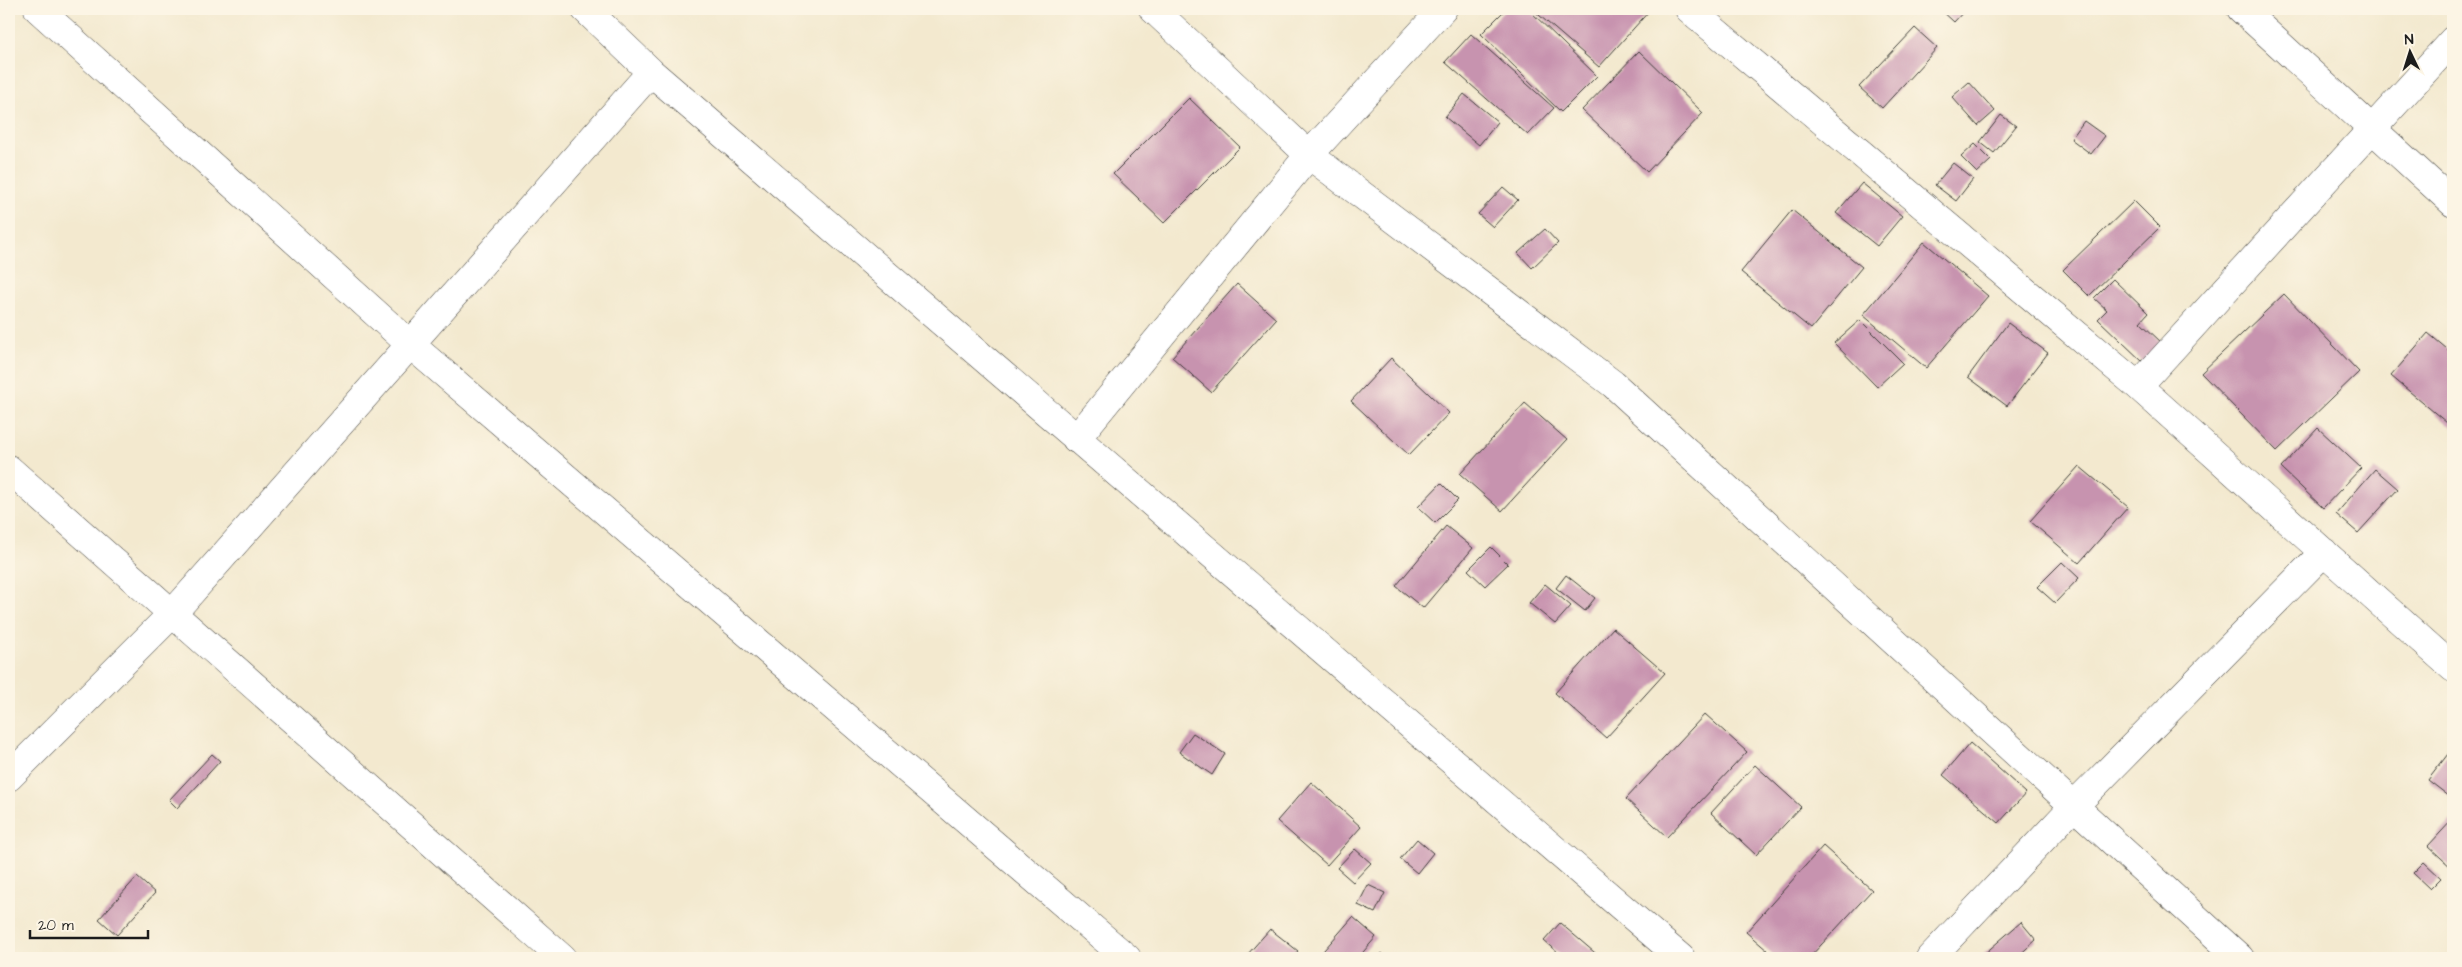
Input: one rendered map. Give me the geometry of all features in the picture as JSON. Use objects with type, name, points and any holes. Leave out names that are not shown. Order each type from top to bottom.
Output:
[{"type":"street","points":[[38,9],[411,345],[1127,958]]},
{"type":"street","points":[[585,9],[651,72],[1681,958]]},
{"type":"street","points":[[1153,9],[1309,155],[1613,384],[2240,958]]},
{"type":"street","points":[[1076,439],[1309,155],[1443,9]]},
{"type":"street","points":[[1689,9],[2138,386],[2453,668]]},
{"type":"street","points":[[2241,9],[2453,203]]},
{"type":"street","points":[[2138,386],[2453,40]]},
{"type":"street","points":[[9,777],[172,614],[651,72]]},
{"type":"street","points":[[9,469],[562,958]]},
{"type":"street","points":[[1930,958],[2074,806],[2324,552]]},
{"type":"building","points":[[1506,9],[1528,9],[1597,76],[1561,112],[1481,34]]},
{"type":"building","points":[[1532,9],[1651,9],[1599,67]]},
{"type":"building","points":[[1940,9],[1966,9],[1954,22]]},
{"type":"building","points":[[1915,28],[1937,48],[1882,108],[1859,87]]},
{"type":"building","points":[[1471,34],[1554,108],[1528,135],[1445,62]]},
{"type":"building","points":[[1639,51],[1703,113],[1647,172],[1582,110]]},
{"type":"building","points":[[1969,82],[1995,111],[1978,126],[1952,97]]},
{"type":"building","points":[[1464,94],[1498,122],[1479,145],[1445,117]]},
{"type":"building","points":[[1189,98],[1240,147],[1164,223],[1113,174]]},
{"type":"building","points":[[2001,115],[2016,126],[1994,153],[1980,142]]},
{"type":"building","points":[[2084,121],[2105,136],[2091,154],[2071,139]]},
{"type":"building","points":[[1975,144],[1991,160],[1977,173],[1961,157]]},
{"type":"building","points":[[1953,163],[1973,179],[1956,201],[1935,185]]},
{"type":"building","points":[[1862,183],[1902,216],[1877,246],[1836,213]]},
{"type":"building","points":[[1503,187],[1518,200],[1493,227],[1478,214]]},
{"type":"building","points":[[2134,201],[2160,227],[2089,296],[2063,270]]},
{"type":"building","points":[[1792,210],[1862,267],[1811,329],[1741,272]]},
{"type":"building","points":[[1545,229],[1558,243],[1532,268],[1518,253]]},
{"type":"building","points":[[1924,242],[1988,296],[1926,368],[1863,315]]},
{"type":"building","points":[[2113,279],[2148,313],[2140,322],[2163,344],[2144,363],[2098,319],[2107,310],[2094,298]]},
{"type":"building","points":[[1237,284],[1276,319],[1211,392],[1172,357]]},
{"type":"building","points":[[2284,294],[2359,372],[2277,451],[2201,373]]},
{"type":"building","points":[[1860,320],[1903,363],[1877,387],[1834,343]]},
{"type":"building","points":[[2008,323],[2048,353],[2007,406],[1968,377]]},
{"type":"building","points":[[2428,333],[2453,354],[2453,428],[2391,376]]},
{"type":"building","points":[[1391,358],[1449,413],[1409,455],[1351,401]]},
{"type":"building","points":[[1525,403],[1567,440],[1502,511],[1460,474]]},
{"type":"building","points":[[2318,428],[2361,468],[2323,508],[2281,468]]},
{"type":"building","points":[[2079,466],[2128,507],[2079,563],[2030,521]]},
{"type":"building","points":[[2375,469],[2398,489],[2358,533],[2336,514]]},
{"type":"building","points":[[1441,483],[1458,500],[1435,523],[1418,507]]},
{"type":"building","points":[[1446,526],[1473,548],[1423,608],[1396,586]]},
{"type":"building","points":[[1491,547],[1508,564],[1485,586],[1468,570]]},
{"type":"building","points":[[2062,562],[2079,578],[2055,603],[2037,587]]},
{"type":"building","points":[[1566,575],[1595,598],[1585,611],[1556,588]]},
{"type":"building","points":[[1545,584],[1571,606],[1555,624],[1529,603]]},
{"type":"building","points":[[1613,628],[1665,673],[1606,738],[1555,693]]},
{"type":"building","points":[[1705,714],[1747,752],[1667,837],[1626,799]]},
{"type":"building","points":[[1193,733],[1225,754],[1212,775],[1179,752]]},
{"type":"building","points":[[1970,743],[2026,793],[1999,823],[1943,775]]},
{"type":"building","points":[[212,754],[220,761],[177,808],[169,800]]},
{"type":"building","points":[[2448,754],[2453,757],[2453,793],[2450,797],[2428,780]]},
{"type":"building","points":[[1755,765],[1801,807],[1756,855],[1711,813]]},
{"type":"building","points":[[1311,782],[1361,827],[1327,865],[1277,821]]},
{"type":"building","points":[[2453,819],[2453,869],[2428,846]]},
{"type":"building","points":[[1417,839],[1433,853],[1417,873],[1400,859]]},
{"type":"building","points":[[1823,846],[1872,890],[1809,958],[1776,958],[1746,932]]},
{"type":"building","points":[[1355,849],[1371,863],[1353,882],[1337,868]]},
{"type":"building","points":[[2424,862],[2441,878],[2430,889],[2413,873]]},
{"type":"building","points":[[137,877],[155,893],[117,935],[99,919]]},
{"type":"building","points":[[1368,885],[1385,893],[1375,913],[1358,905]]},
{"type":"building","points":[[1353,917],[1376,937],[1358,958],[1317,958]]},
{"type":"building","points":[[2021,922],[2036,940],[2016,958],[1986,958],[1983,955]]},
{"type":"building","points":[[1560,923],[1601,958],[1564,958],[1544,941]]},
{"type":"building","points":[[1270,929],[1298,951],[1292,958],[1251,958],[1247,955]]},
{"type":"building","points":[[1382,953],[1387,958],[1378,958]]}]
